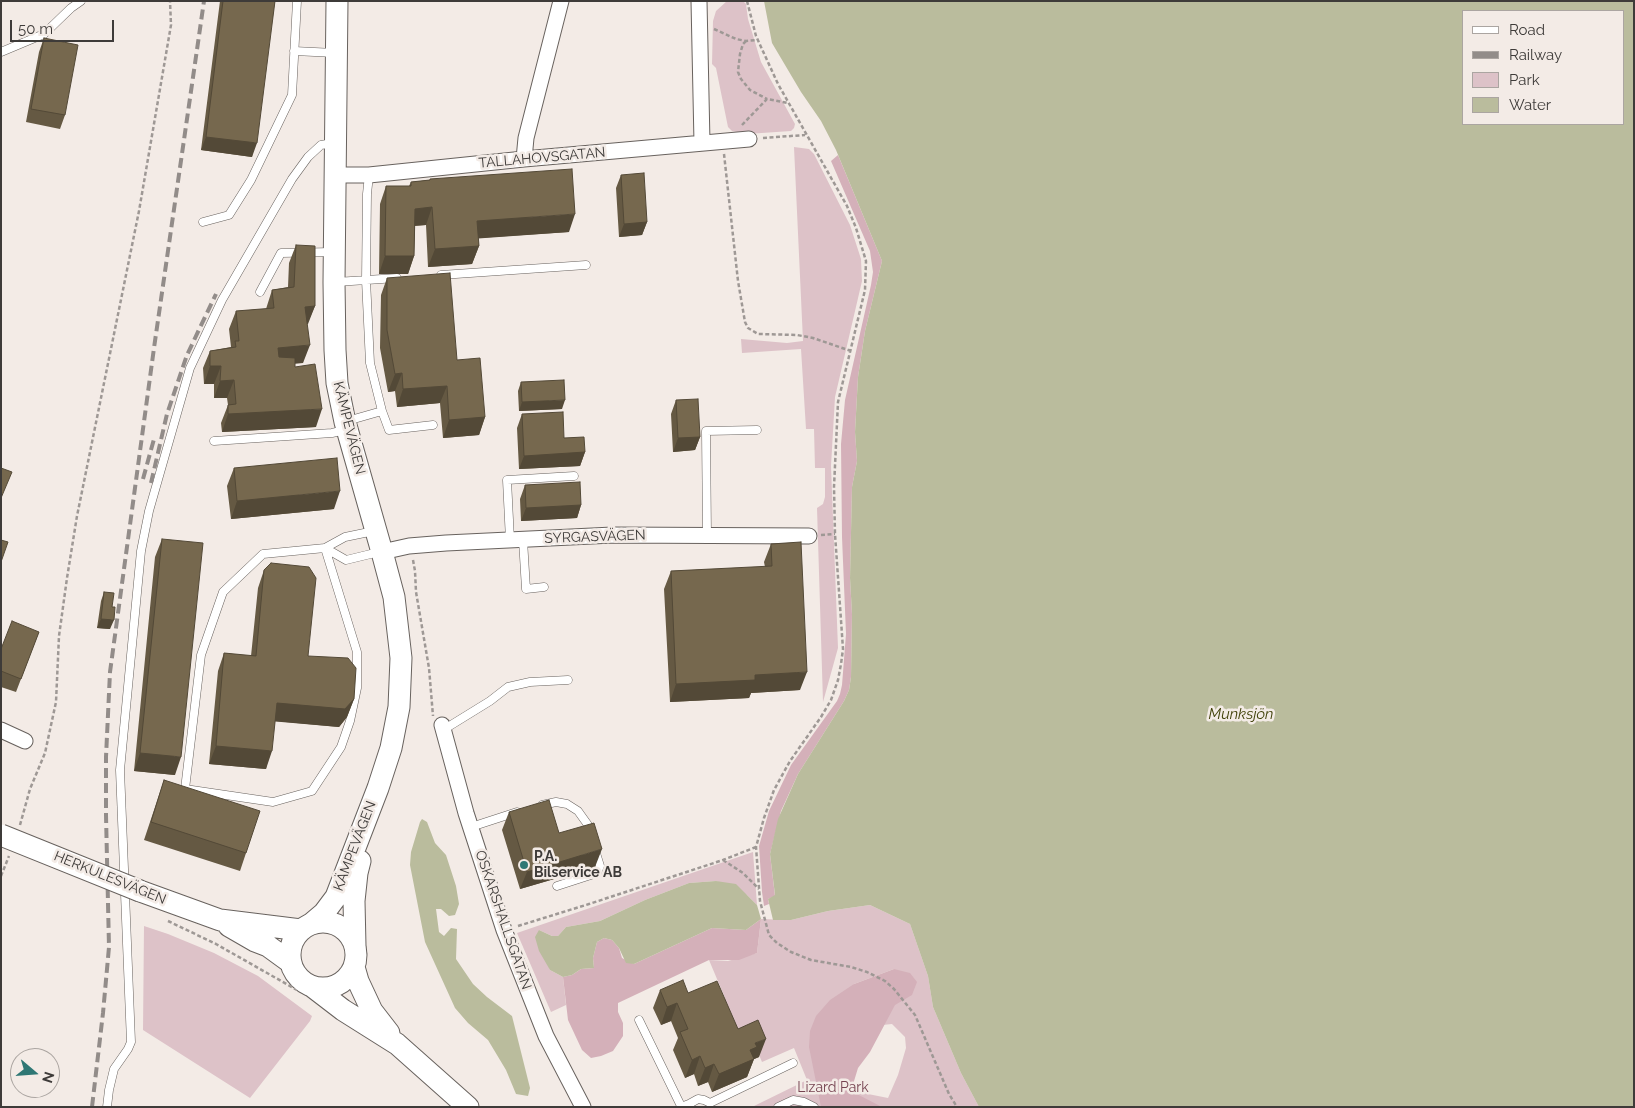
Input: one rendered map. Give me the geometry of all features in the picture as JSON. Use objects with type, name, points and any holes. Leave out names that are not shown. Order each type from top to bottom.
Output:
[{"type":"main road","name":"KÄMPEVÄGEN","points":[[306,927],[324,914],[336,897],[378,788],[391,748],[398,707],[402,658],[394,597],[346,426],[337,383],[334,350],[334,282],[337,1]]},
{"type":"main road","name":"KÄMPEVÄGEN","points":[[355,946],[354,901],[356,874],[378,788]]},
{"type":"main road","name":"HERKULESVÄGEN","points":[[10,839],[140,891],[220,920],[255,941],[268,946],[290,962]]},
{"type":"main road","name":"HERKULESVÄGEN","points":[[220,920],[306,927]]},
{"type":"main road","points":[[322,922],[333,923],[343,928],[355,946],[357,957],[354,968],[342,983],[333,988],[323,989],[305,984],[293,971],[290,962],[292,943],[306,927],[322,922]]},
{"type":"main road","points":[[354,968],[372,1011],[397,1044]]},
{"type":"main road","points":[[313,987],[343,1010],[397,1044],[468,1107]]},
{"type":"street","points":[[524,159],[526,138],[561,1]]},
{"type":"street","points":[[699,1],[702,143]]},
{"type":"street","name":"TALLAHOVSGATAN","points":[[335,176],[369,175],[749,139]]},
{"type":"street","name":"SYRGASVÄGEN","points":[[382,552],[409,546],[614,535],[803,539]]},
{"type":"street","name":"OSKARSHALLSGATAN","points":[[443,728],[471,827],[504,930],[546,1036],[583,1107]]},
{"type":"street","points":[[1,730],[25,741]]},
{"type":"lane","points":[[1,52],[44,34],[70,5],[81,1]]},
{"type":"lane","points":[[203,222],[229,215],[251,180],[292,95],[297,1]]},
{"type":"lane","points":[[294,51],[336,53]]},
{"type":"lane","points":[[107,1107],[114,1069],[131,1042],[120,770],[141,551],[150,511],[190,368],[222,300],[292,178],[308,157],[321,145],[335,142]]},
{"type":"lane","points":[[369,175],[366,280],[370,363],[382,411],[389,430],[433,425]]},
{"type":"lane","points":[[260,292],[281,253],[335,252]]},
{"type":"lane","points":[[433,276],[586,265]]},
{"type":"lane","points":[[334,282],[404,278]]},
{"type":"lane","points":[[214,441],[332,433],[382,411]]},
{"type":"lane","points":[[707,536],[706,431],[757,430]]},
{"type":"lane","points":[[544,587],[526,589],[507,480],[574,476]]},
{"type":"lane","points":[[325,548],[357,652],[357,688],[350,721],[341,747],[312,791],[274,802],[185,789],[201,655],[223,592],[263,554],[325,548],[345,537],[376,531]]},
{"type":"lane","points":[[325,548],[346,560],[382,552]]},
{"type":"lane","points":[[443,728],[490,701],[508,687],[530,682],[568,680]]},
{"type":"lane","points":[[533,807],[556,802],[567,804],[578,811],[588,826],[600,866],[597,874],[557,886]]},
{"type":"lane","points":[[471,827],[524,810]]},
{"type":"lane","points":[[638,1020],[681,1107],[698,1099],[710,1103],[793,1063]]},
{"type":"lane","points":[[778,1107],[793,1100],[804,1102],[814,1107]]},
{"type":"path","points":[[1,876],[10,839],[50,732],[56,702],[59,636],[77,516],[139,211],[158,91],[171,25],[170,1]]},
{"type":"path","points":[[747,1],[758,40],[778,84],[847,206],[866,261],[865,290],[838,402],[835,534],[843,648],[840,672],[835,690],[826,710],[790,761],[774,790],[764,818],[756,847],[760,901],[769,934],[791,952],[811,960],[868,972],[885,981],[894,989],[915,1015],[957,1107]]},
{"type":"path","points":[[699,22],[727,36],[746,40],[758,40]]},
{"type":"path","points":[[746,40],[740,54],[738,72],[741,79],[750,90],[767,99],[788,102]]},
{"type":"path","points":[[767,99],[727,141],[738,281],[744,322],[748,328],[758,334],[797,335],[813,338],[851,351]]},
{"type":"path","points":[[749,139],[806,135]]},
{"type":"path","points":[[504,930],[724,860],[756,847]]},
{"type":"path","points":[[724,860],[743,873],[759,890]]},
{"type":"green space","points":[[727,1],[743,1],[746,4],[748,19],[761,62],[795,124],[791,131],[747,134],[732,131],[728,127],[716,68],[712,64],[713,21],[716,11]]},
{"type":"green space","points":[[794,147],[809,149],[814,154],[850,225],[861,259],[862,281],[835,397],[831,466],[838,648],[823,702],[817,508],[823,504],[825,497],[825,468],[815,468],[814,429],[806,429],[801,349],[742,353],[741,339],[787,343],[803,341]]},
{"type":"green space","points":[[838,155],[882,261],[865,331],[858,377],[855,432],[857,461],[852,487],[850,578],[852,614],[851,677],[849,690],[844,701],[798,774],[781,811],[770,854],[775,896],[768,899],[769,904],[764,906],[759,846],[769,811],[791,765],[837,701],[842,685],[846,634],[841,444],[845,400],[873,272],[870,251],[831,161]]},
{"type":"green space","points":[[753,852],[757,905],[747,895],[716,881],[689,883],[645,900],[600,921],[566,927],[558,936],[552,936],[539,930],[550,970],[563,977],[566,1005],[551,1012],[517,933]]},
{"type":"green space","name":"Lizard Park","points":[[870,905],[910,924],[928,976],[933,1007],[961,1073],[979,1107],[752,1107],[807,1080],[794,1048],[762,1062],[754,1043],[734,1052],[713,1004],[725,998],[709,960],[728,961],[757,953],[761,919],[791,920],[828,911]],"holes":[[[894,969],[873,1026],[892,1024],[905,1037],[906,1048],[898,1075],[888,1098],[868,1094],[853,1086],[840,1064],[854,984]]]},
{"type":"green space","points":[[761,919],[757,953],[739,960],[709,960],[618,1003],[618,1012],[623,1023],[623,1036],[613,1051],[591,1058],[582,1050],[568,1020],[563,977],[572,975],[581,969],[594,968],[593,958],[597,942],[604,938],[612,940],[619,948],[622,958],[634,964],[712,928],[746,930]]},
{"type":"green space","points":[[144,926],[214,953],[258,976],[312,1016],[250,1098],[143,1030]]},
{"type":"green space","name":"Lizard Park","points":[[894,969],[910,973],[917,982],[912,995],[895,1005],[870,1052],[858,1068],[851,1091],[882,1107],[821,1107],[809,1047],[810,1031],[816,1016],[830,1000],[854,984]]},
{"type":"water","name":"Munksjön","points":[[764,1],[1634,1],[1634,1107],[979,1107],[961,1073],[933,1007],[928,976],[910,924],[870,905],[828,911],[791,920],[773,920],[768,899],[775,895],[770,854],[778,819],[798,774],[849,690],[852,614],[850,578],[852,487],[857,461],[855,432],[858,377],[865,331],[882,261],[836,150],[821,121],[801,92],[772,43]]},
{"type":"water","points":[[422,819],[427,822],[435,843],[446,855],[456,886],[459,904],[455,915],[449,916],[441,909],[436,909],[439,932],[444,936],[451,928],[457,929],[456,959],[473,984],[512,1016],[530,1088],[528,1096],[516,1094],[506,1070],[488,1040],[468,1023],[455,1008],[425,942],[410,865],[411,852]]},
{"type":"water","points":[[716,881],[736,884],[757,905],[761,919],[746,930],[712,928],[634,964],[626,963],[619,948],[612,940],[604,938],[597,942],[593,958],[594,968],[581,969],[572,975],[563,977],[550,970],[539,951],[535,937],[539,930],[552,936],[558,936],[566,927],[600,921],[645,900],[689,883]]},
{"type":"building","points":[[223,1],[275,1],[257,143],[206,137]]},
{"type":"building","points":[[44,38],[78,45],[65,115],[31,109]]},
{"type":"building","points":[[572,169],[575,214],[477,221],[479,246],[435,249],[432,207],[415,209],[414,256],[385,256],[386,186],[411,186],[411,182],[430,179]]},
{"type":"building","points":[[644,173],[647,222],[624,224],[621,175]]},
{"type":"building","points":[[296,245],[315,246],[315,306],[305,307],[310,345],[278,348],[279,357],[295,358],[295,367],[315,364],[322,409],[228,414],[228,405],[236,404],[234,380],[220,381],[221,366],[210,366],[210,351],[236,347],[235,341],[239,341],[236,311],[274,308],[272,290],[294,287]]},
{"type":"building","points":[[450,273],[457,360],[480,358],[485,417],[449,420],[447,386],[403,389],[402,373],[395,374],[387,330],[387,278]]},
{"type":"building","points":[[564,380],[565,400],[522,402],[521,382]]},
{"type":"building","points":[[698,399],[700,437],[678,438],[676,400]]},
{"type":"building","points":[[563,412],[564,438],[584,437],[585,452],[524,456],[522,414]]},
{"type":"building","points":[[337,458],[340,491],[237,501],[234,468]]},
{"type":"building","points":[[1,468],[12,472],[1,498]]},
{"type":"building","points":[[580,482],[581,505],[526,508],[525,485]]},
{"type":"building","points":[[162,539],[203,543],[181,757],[140,753]]},
{"type":"building","points":[[1,540],[8,542],[1,562]]},
{"type":"building","points":[[801,542],[807,672],[755,675],[755,680],[676,684],[671,571],[772,566],[771,544]]},
{"type":"building","points":[[271,563],[309,567],[316,578],[308,656],[348,658],[356,668],[354,699],[345,709],[277,703],[272,751],[216,746],[224,653],[256,656],[264,570]]},
{"type":"building","points":[[104,592],[114,593],[112,607],[115,607],[114,620],[101,619]]},
{"type":"building","points":[[12,621],[39,632],[21,679],[1,671],[1,649]]},
{"type":"building","points":[[164,780],[260,811],[246,853],[151,822]]},
{"type":"building","points":[[549,800],[559,833],[594,823],[602,849],[527,872],[509,812]]},
{"type":"building","points":[[683,980],[688,993],[717,981],[738,1029],[758,1020],[766,1039],[755,1043],[757,1047],[750,1050],[754,1059],[719,1074],[714,1064],[705,1068],[700,1056],[692,1060],[680,1032],[688,1029],[677,1003],[667,1007],[660,990]]},
{"type":"railway","points":[[92,1107],[109,947],[106,757],[110,672],[204,1]]},
{"type":"railway","points":[[151,483],[167,414],[187,355],[216,294]]},
{"type":"railway","points":[[143,479],[154,439]]},
{"type":"place","name":"P.A. Bilservice AB","points":[[524,865]]}]
